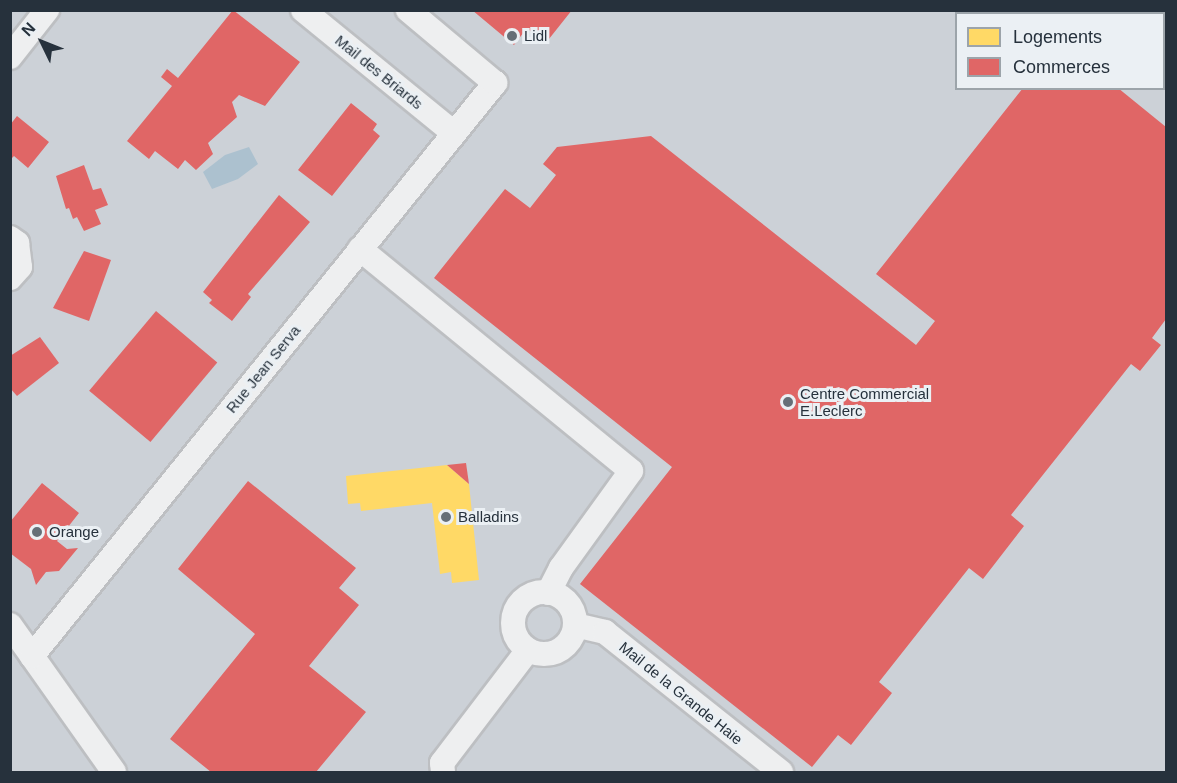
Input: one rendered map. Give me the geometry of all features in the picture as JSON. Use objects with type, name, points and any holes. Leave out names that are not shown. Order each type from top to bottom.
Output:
[{"type":"street","points":[[10,57],[47,10]]},
{"type":"street","name":"Mail des Briards","points":[[303,10],[454,133]]},
{"type":"street","name":"Rue Jean Serva","points":[[32,656],[495,83],[408,10]]},
{"type":"street","points":[[10,238],[17,243],[20,267],[10,278]]},
{"type":"street","points":[[360,249],[631,471],[561,568],[548,593]]},
{"type":"street","points":[[548,593],[571,607],[575,625],[567,644],[559,651],[538,654],[528,650],[515,634],[515,614],[528,597],[548,593]]},
{"type":"street","points":[[10,625],[114,772]]},
{"type":"street","name":"Mail de la Grande Haie","points":[[575,625],[605,632],[781,772]]},
{"type":"street","points":[[443,772],[442,763],[528,650]]},
{"type":"shaded area","points":[[11,11],[1166,11],[1166,772],[11,772]]},
{"type":"water","points":[[249,147],[258,164],[238,179],[212,189],[203,172],[225,155]]},
{"type":"building: Logements","points":[[447,465],[469,484],[479,580],[452,583],[451,572],[440,574],[432,503],[361,511],[360,503],[348,504],[346,476]]},
{"type":"building: Commerces","points":[[233,10],[300,62],[265,106],[239,95],[232,102],[237,117],[208,143],[213,154],[196,170],[185,160],[178,169],[155,151],[149,159],[127,141],[172,86],[161,77],[167,69],[178,78]]},
{"type":"building: Commerces","name":"Lidl","points":[[472,10],[572,10],[545,44],[527,28],[514,45]]},
{"type":"building: Commerces","name":"Centre Commercial E.Leclerc","points":[[1021,90],[1120,90],[1166,127],[1166,319],[1152,338],[1161,345],[1140,371],[1131,364],[1011,515],[1024,526],[983,579],[969,568],[879,682],[892,693],[851,745],[838,735],[812,767],[580,584],[672,467],[434,278],[505,189],[530,208],[556,175],[543,164],[557,147],[651,136],[916,345],[935,321],[876,274]]},
{"type":"building: Commerces","points":[[351,103],[377,124],[373,130],[380,136],[332,196],[298,170]]},
{"type":"building: Commerces","points":[[17,116],[49,142],[28,168],[14,156],[10,160],[10,125]]},
{"type":"building: Commerces","points":[[84,165],[93,190],[101,188],[108,205],[95,210],[101,224],[84,231],[77,217],[73,219],[69,208],[66,209],[56,176]]},
{"type":"building: Commerces","points":[[279,195],[310,222],[248,294],[251,297],[232,321],[209,303],[212,300],[203,292]]},
{"type":"building: Commerces","points":[[84,251],[111,260],[89,321],[53,308]]},
{"type":"building: Commerces","points":[[156,311],[217,362],[150,442],[89,391]]},
{"type":"building: Commerces","points":[[40,337],[59,363],[17,396],[10,388],[10,356]]},
{"type":"building: Commerces","points":[[466,463],[469,484],[447,465]]},
{"type":"building: Commerces","points":[[248,481],[356,568],[339,588],[359,605],[309,666],[366,712],[316,772],[211,772],[170,739],[255,634],[178,569]]},
{"type":"building: Commerces","name":"Orange","points":[[42,483],[79,513],[57,541],[67,549],[78,548],[59,571],[46,572],[36,585],[31,569],[10,553],[10,522]]},
{"type":"place","name":"Lidl","points":[[512,36]]},
{"type":"place","name":"Centre Commercial E.Leclerc","points":[[788,402]]},
{"type":"place","name":"Balladins","points":[[446,517]]},
{"type":"place","name":"Orange","points":[[37,532]]}]
